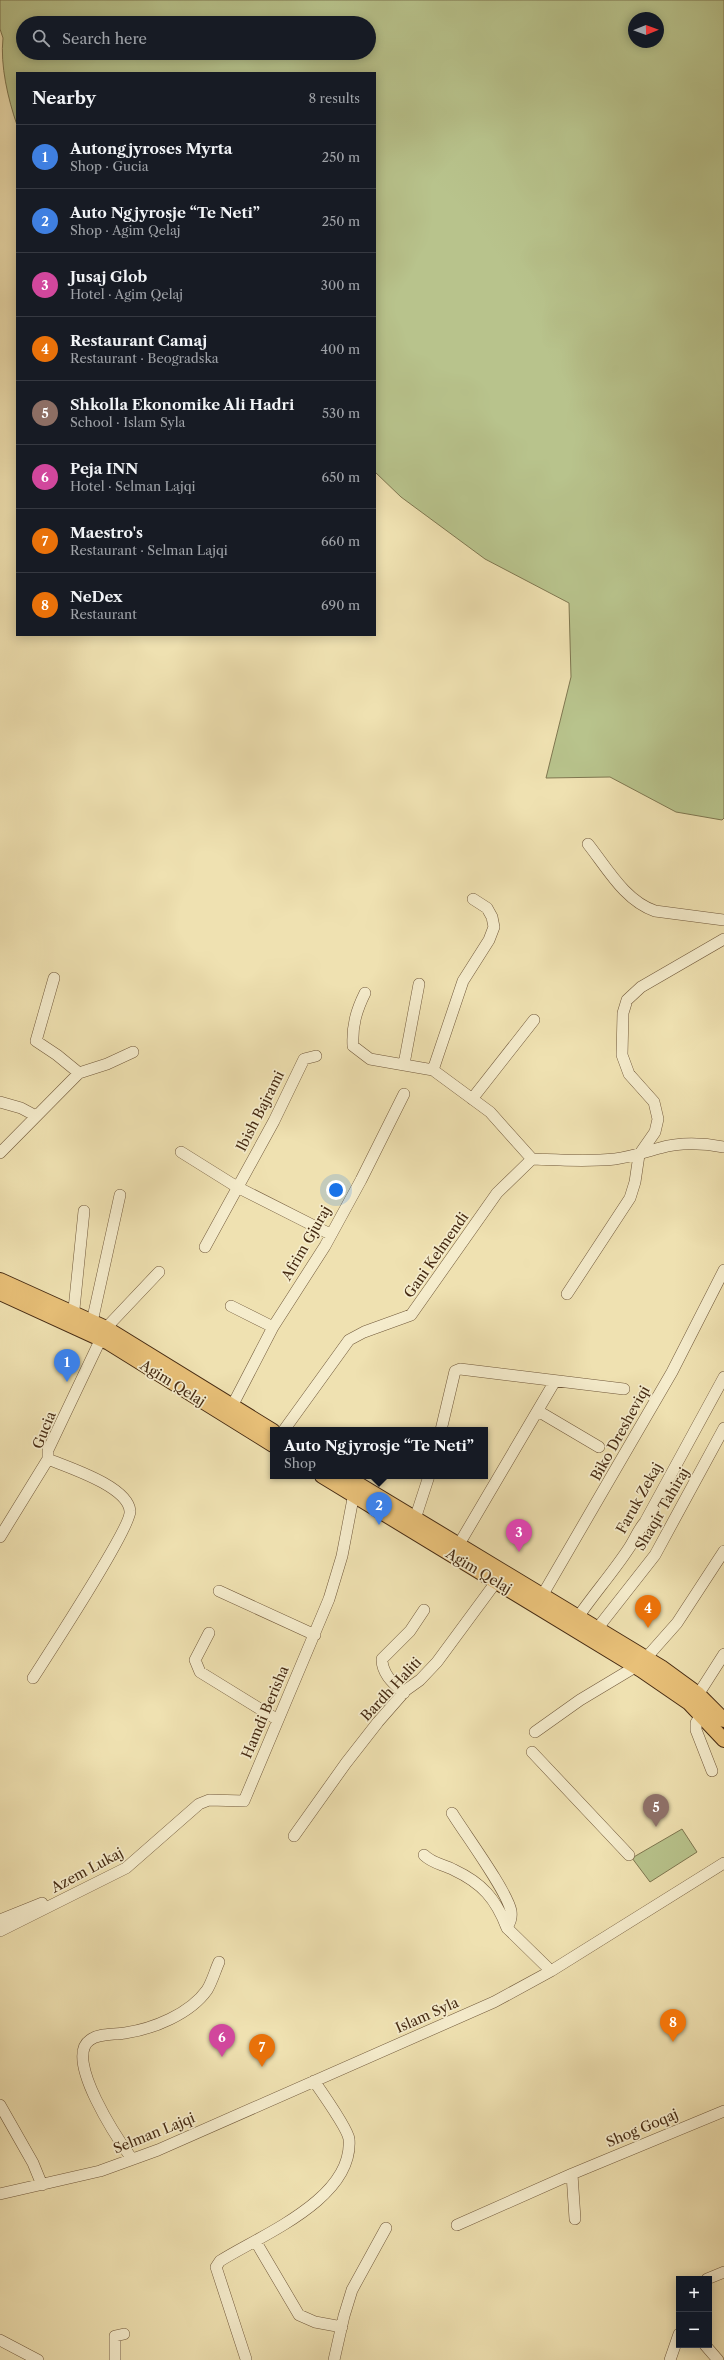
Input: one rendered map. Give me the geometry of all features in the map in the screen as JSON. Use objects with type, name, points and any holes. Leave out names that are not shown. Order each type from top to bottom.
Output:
[{"type":"main road","name":"Agim Qelaj","points":[[0,1280],[104,1334],[230,1411],[270,1430]]},
{"type":"main road","name":"Agim Qelaj","points":[[0,1293],[71,1318],[92,1322],[104,1334]]},
{"type":"main road","name":"Agim Qelaj","points":[[230,1411],[270,1444]]},
{"type":"main road","name":"Agim Qelaj","points":[[333,1479],[351,1484],[415,1519],[496,1582],[539,1601]]},
{"type":"main road","name":"Agim Qelaj","points":[[351,1484],[455,1550],[641,1662],[724,1720]]},
{"type":"main road","name":"Agim Qelaj","points":[[695,1699],[701,1715],[724,1740]]},
{"type":"street","points":[[588,844],[632,899],[645,907],[655,911],[724,920]]},
{"type":"street","points":[[433,1070],[463,981],[489,940],[494,926],[492,917],[486,908],[473,899]]},
{"type":"street","points":[[567,1294],[630,1198],[635,1182],[639,1155],[655,1132],[658,1119],[654,1102],[629,1074],[622,1055],[623,1013],[627,1000],[641,987],[724,939]]},
{"type":"street","points":[[54,978],[36,1041],[58,1055],[79,1073]]},
{"type":"street","points":[[404,1064],[419,984]]},
{"type":"street","points":[[365,993],[357,1010],[352,1029],[353,1046],[370,1059],[433,1070],[490,1112],[532,1159],[581,1161],[615,1159],[639,1155],[662,1147],[710,1144],[724,1146]]},
{"type":"street","points":[[472,1099],[534,1020]]},
{"type":"street","points":[[0,1153],[79,1073],[107,1064],[133,1052]]},
{"type":"street","name":"Ibish Bajrami","points":[[205,1246],[274,1121],[304,1059],[316,1056]]},
{"type":"street","name":"Afrim Gjuraj","points":[[230,1411],[273,1326],[330,1234],[361,1180],[404,1094]]},
{"type":"street","points":[[0,1102],[21,1108],[36,1116]]},
{"type":"street","points":[[181,1152],[237,1187],[330,1234]]},
{"type":"street","name":"Gani Kelmendi","points":[[286,1427],[349,1340],[364,1332],[411,1315],[497,1193],[532,1159]]},
{"type":"street","points":[[92,1322],[120,1195]]},
{"type":"street","points":[[71,1318],[84,1211]]},
{"type":"street","name":"Biko Dresheviqi","points":[[539,1601],[672,1372],[724,1270]]},
{"type":"street","points":[[104,1334],[159,1272]]},
{"type":"street","points":[[231,1306],[273,1326]]},
{"type":"street","name":"Gucia","points":[[0,1537],[48,1459],[48,1450],[104,1334]]},
{"type":"street","points":[[442,1427],[455,1371],[460,1369],[624,1389]]},
{"type":"street","name":"Faruk Zekaj","points":[[575,1622],[586,1603],[630,1547],[636,1533],[652,1510],[724,1377]]},
{"type":"street","points":[[455,1550],[555,1381]]},
{"type":"street","points":[[538,1411],[599,1447]]},
{"type":"street","name":"Shaqir Tahiraj","points":[[593,1634],[655,1555],[724,1428]]},
{"type":"street","points":[[33,1678],[128,1521],[130,1510],[125,1499],[104,1484],[76,1470],[48,1459]]},
{"type":"street","points":[[415,1519],[428,1479]]},
{"type":"street","name":"Hamdi Berisha","points":[[244,1801],[315,1635],[339,1568],[351,1484]]},
{"type":"street","points":[[535,1732],[580,1700],[641,1662],[677,1623],[724,1551]]},
{"type":"street","name":"Bardh Haliti","points":[[294,1836],[346,1762],[404,1693],[437,1662],[496,1582]]},
{"type":"street","points":[[220,1591],[315,1635]]},
{"type":"street","points":[[404,1693],[386,1675],[382,1666],[382,1659],[410,1631],[424,1610]]},
{"type":"street","points":[[209,1633],[195,1660],[200,1672],[278,1720]]},
{"type":"street","points":[[695,1699],[724,1654]]},
{"type":"street","points":[[701,1715],[696,1723],[696,1730],[712,1771]]},
{"type":"street","points":[[532,1752],[629,1855]]},
{"type":"street","name":"Azem Lukaj","points":[[0,1931],[126,1868],[199,1804],[209,1800],[244,1801]]},
{"type":"street","points":[[452,1813],[498,1885],[510,1909],[512,1920],[506,1928]]},
{"type":"street","points":[[424,1855],[430,1862],[454,1870],[467,1877],[489,1894],[499,1908],[506,1928],[550,1971]]},
{"type":"street","name":"Islam Syla","points":[[712,1870],[724,1857]]},
{"type":"street","name":"Islam Syla","points":[[314,2081],[494,2002],[550,1971],[724,1863]]},
{"type":"street","name":"Azem Lukaj","points":[[0,1920],[93,1879]]},
{"type":"street","points":[[132,2159],[104,2118],[86,2076],[83,2057],[84,2046],[90,2040],[133,2032],[160,2024],[177,2015],[199,2000],[208,1989],[219,1962]]},
{"type":"street","points":[[246,2359],[216,2268],[220,2261],[256,2242],[313,2206],[330,2187],[344,2167],[348,2154],[349,2137],[314,2081]]},
{"type":"street","name":"Selman Lajqi","points":[[0,2194],[100,2171],[158,2150],[314,2081]]},
{"type":"street","points":[[0,2105],[33,2164],[42,2185]]},
{"type":"street","name":"Shog Goqaj","points":[[457,2225],[572,2174],[724,2111]]},
{"type":"street","points":[[572,2174],[575,2219]]},
{"type":"street","points":[[334,2360],[352,2290],[386,2228]]},
{"type":"street","points":[[256,2242],[299,2315],[315,2322],[342,2327]]},
{"type":"street","points":[[712,2277],[724,2272]]},
{"type":"street","points":[[114,2360],[115,2336],[124,2334]]},
{"type":"street","points":[[0,2340],[38,2360]]},
{"type":"street","points":[[670,2360],[676,2343]]},
{"type":"street","points":[[707,2348],[718,2360]]},
{"type":"green space","points":[[0,0],[724,0],[724,818],[722,820],[676,812],[610,777],[546,778],[571,677],[569,603],[485,559],[401,497],[376,473],[376,72],[16,72],[16,122],[6,82],[2,48],[3,38],[0,29]]},
{"type":"green space","points":[[682,1829],[697,1852],[650,1882],[632,1858]]},
{"type":"place","name":"Autongjyroses Myrta","points":[[67,1382]]},
{"type":"place","name":"Auto Ngjyrosje “Te Neti”","points":[[379,1525]]},
{"type":"place","name":"Jusaj Glob","points":[[519,1552]]},
{"type":"place","name":"Restaurant Camaj","points":[[648,1628]]},
{"type":"place","name":"Shkolla Ekonomike Ali Hadri","points":[[656,1827]]},
{"type":"place","name":"NeDex","points":[[673,2042]]},
{"type":"place","name":"Peja INN","points":[[222,2057]]},
{"type":"place","name":"Maestro's","points":[[262,2067]]}]
